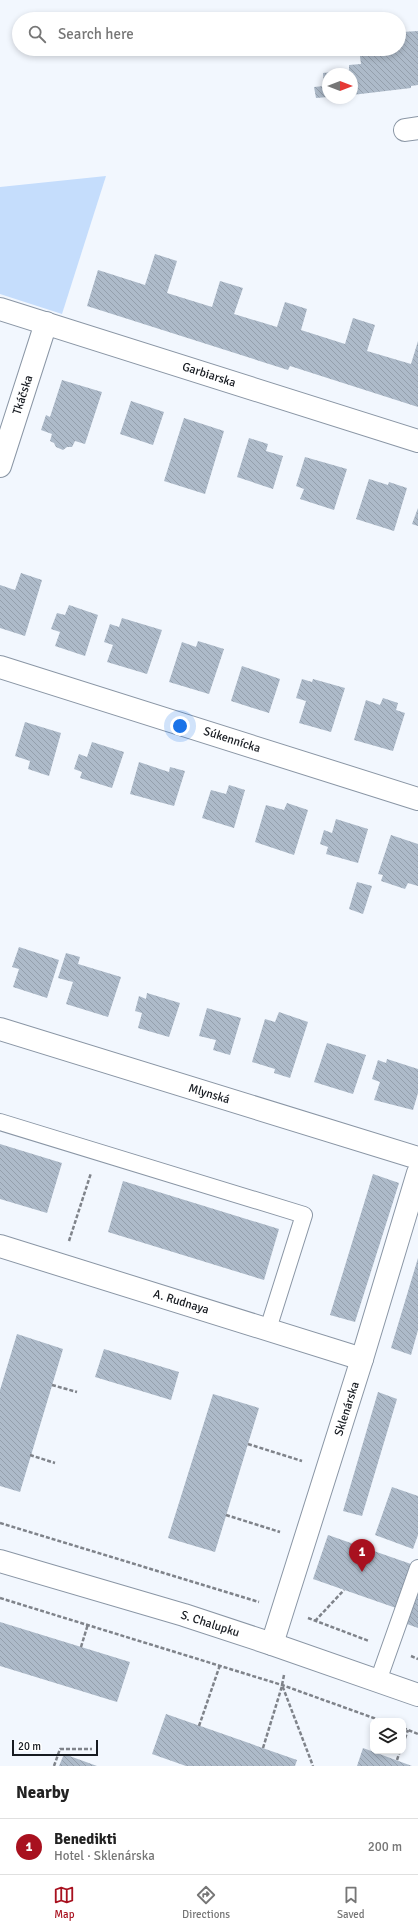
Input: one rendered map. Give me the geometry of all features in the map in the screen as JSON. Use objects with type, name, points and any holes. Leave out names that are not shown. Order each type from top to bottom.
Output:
[{"type":"street","name":"Garbiarska","points":[[0,309],[418,441]]},
{"type":"street","name":"Tkáčska","points":[[0,466],[46,323]]},
{"type":"street","name":"Súkennícka","points":[[0,667],[418,799]]},
{"type":"street","name":"Mlynská","points":[[0,1029],[418,1158]]},
{"type":"street","name":"Sklenárska","points":[[272,1644],[328,1469],[418,1173]]},
{"type":"street","name":"A. Rudnaya","points":[[0,1246],[362,1359]]},
{"type":"street","name":"S. Chalupku","points":[[0,1561],[272,1644],[418,1695]]},
{"type":"lane","points":[[0,1122],[304,1215],[268,1329]]},
{"type":"lane","points":[[378,1681],[418,1568]]},
{"type":"path","points":[[62,1265],[98,1152]]},
{"type":"path","points":[[52,1385],[77,1392]]},
{"type":"path","points":[[248,1444],[328,1469]]},
{"type":"path","points":[[30,1455],[55,1463]]},
{"type":"path","points":[[226,1515],[305,1540]]},
{"type":"path","points":[[0,1523],[283,1610],[418,1659]]},
{"type":"path","points":[[315,1621],[344,1590]]},
{"type":"path","points":[[0,1598],[282,1685],[374,1718]]},
{"type":"path","points":[[81,1647],[88,1624]]},
{"type":"path","points":[[263,1748],[282,1685],[286,1666],[272,1644]]},
{"type":"path","points":[[199,1726],[220,1666]]},
{"type":"path","points":[[282,1685],[313,1766]]},
{"type":"path","points":[[406,1736],[408,1730],[418,1734]]},
{"type":"path","points":[[54,1766],[60,1749],[92,1749]]},
{"type":"path","points":[[397,1760],[399,1754]]},
{"type":"shaded area","points":[[106,176],[62,314],[0,294],[0,187]]},
{"type":"building","points":[[418,31],[418,85],[411,86],[411,88],[358,94],[358,68],[349,68],[349,65],[361,64],[360,56],[406,56],[406,32]]},
{"type":"building","points":[[322,86],[322,98],[316,98],[314,87]]},
{"type":"building","points":[[155,254],[177,261],[167,293],[212,307],[220,281],[243,288],[234,314],[277,327],[285,302],[307,309],[301,330],[345,344],[353,318],[375,325],[367,351],[411,364],[418,341],[418,407],[290,366],[288,370],[87,306],[98,270],[145,285]]},
{"type":"building","points":[[62,380],[102,392],[85,444],[75,441],[72,447],[67,447],[63,450],[56,447],[54,443],[50,441],[52,434],[41,430],[46,415],[50,417]]},
{"type":"building","points":[[131,401],[164,412],[153,445],[120,434]]},
{"type":"building","points":[[184,418],[224,431],[205,494],[164,481]]},
{"type":"building","points":[[249,438],[268,444],[266,451],[283,456],[273,489],[237,477]]},
{"type":"building","points":[[305,457],[347,469],[334,510],[300,499],[304,489],[296,486]]},
{"type":"building","points":[[369,479],[388,485],[389,482],[407,488],[394,531],[356,519]]},
{"type":"building","points":[[418,508],[418,526],[412,524]]},
{"type":"building","points":[[21,573],[42,580],[25,636],[0,628],[0,585],[15,590]]},
{"type":"building","points":[[69,605],[98,615],[85,656],[55,646],[60,632],[51,629],[57,613],[65,615]]},
{"type":"building","points":[[122,618],[162,630],[147,674],[107,662],[113,645],[104,642],[110,624],[119,627]]},
{"type":"building","points":[[198,641],[224,649],[209,694],[169,682],[182,642],[196,647]]},
{"type":"building","points":[[242,666],[280,679],[269,713],[231,701]]},
{"type":"building","points":[[302,679],[312,682],[313,679],[345,688],[331,732],[299,723],[306,701],[296,698]]},
{"type":"building","points":[[383,698],[398,703],[396,710],[405,713],[393,751],[354,740],[366,700],[380,705]]},
{"type":"building","points":[[25,722],[61,733],[49,776],[28,769],[30,761],[15,756]]},
{"type":"building","points":[[92,742],[124,752],[112,788],[80,778],[82,772],[74,769],[79,754],[87,757]]},
{"type":"building","points":[[139,762],[169,772],[170,767],[185,771],[174,806],[130,794]]},
{"type":"building","points":[[229,785],[245,790],[234,828],[202,818],[211,790],[226,794]]},
{"type":"building","points":[[287,803],[308,810],[294,855],[255,842],[266,805],[284,810]]},
{"type":"building","points":[[336,819],[368,829],[358,863],[326,854],[328,847],[320,844],[324,830],[332,833]]},
{"type":"building","points":[[391,835],[418,844],[418,886],[408,883],[405,889],[381,881],[383,875],[378,874]]},
{"type":"building","points":[[357,882],[372,886],[363,914],[349,909]]},
{"type":"building","points":[[19,947],[59,960],[47,998],[13,987],[19,969],[12,967]]},
{"type":"building","points":[[66,953],[80,957],[78,964],[121,977],[108,1017],[66,1004],[73,982],[58,978]]},
{"type":"building","points":[[147,993],[180,1003],[169,1037],[138,1028],[142,1013],[135,1011],[139,996],[146,999]]},
{"type":"building","points":[[207,1008],[241,1018],[230,1055],[213,1050],[216,1040],[199,1036]]},
{"type":"building","points":[[279,1012],[308,1022],[290,1078],[274,1073],[275,1069],[252,1062],[265,1019],[275,1022]]},
{"type":"building","points":[[327,1043],[366,1055],[353,1094],[314,1082]]},
{"type":"building","points":[[387,1059],[418,1069],[418,1093],[413,1110],[374,1100],[380,1082],[372,1079],[378,1060],[386,1063]]},
{"type":"building","points":[[0,1144],[62,1163],[47,1213],[0,1199]]},
{"type":"building","points":[[373,1174],[399,1183],[355,1322],[330,1315]]},
{"type":"building","points":[[123,1181],[279,1229],[264,1280],[108,1232]]},
{"type":"building","points":[[418,1258],[418,1330],[411,1355],[391,1348]]},
{"type":"building","points":[[17,1334],[63,1349],[20,1492],[0,1486],[0,1390]]},
{"type":"building","points":[[104,1349],[179,1372],[171,1400],[95,1377]]},
{"type":"building","points":[[378,1392],[397,1399],[362,1516],[343,1511]]},
{"type":"building","points":[[213,1394],[259,1408],[215,1552],[168,1538]]},
{"type":"building","points":[[392,1487],[418,1496],[418,1535],[413,1549],[375,1535]]},
{"type":"building","points":[[328,1535],[411,1564],[396,1608],[313,1579]]},
{"type":"building","points":[[418,1594],[418,1628],[407,1624]]},
{"type":"building","points":[[0,1622],[130,1662],[117,1702],[0,1666]]},
{"type":"building","points":[[166,1714],[297,1760],[295,1766],[186,1766],[152,1754]]},
{"type":"building","points":[[363,1748],[370,1751],[370,1754],[379,1754],[412,1766],[357,1766]]},
{"type":"building","points":[[64,1754],[97,1766],[59,1766]]},
{"type":"place","name":"Benedikti","points":[[362,1572]]}]
